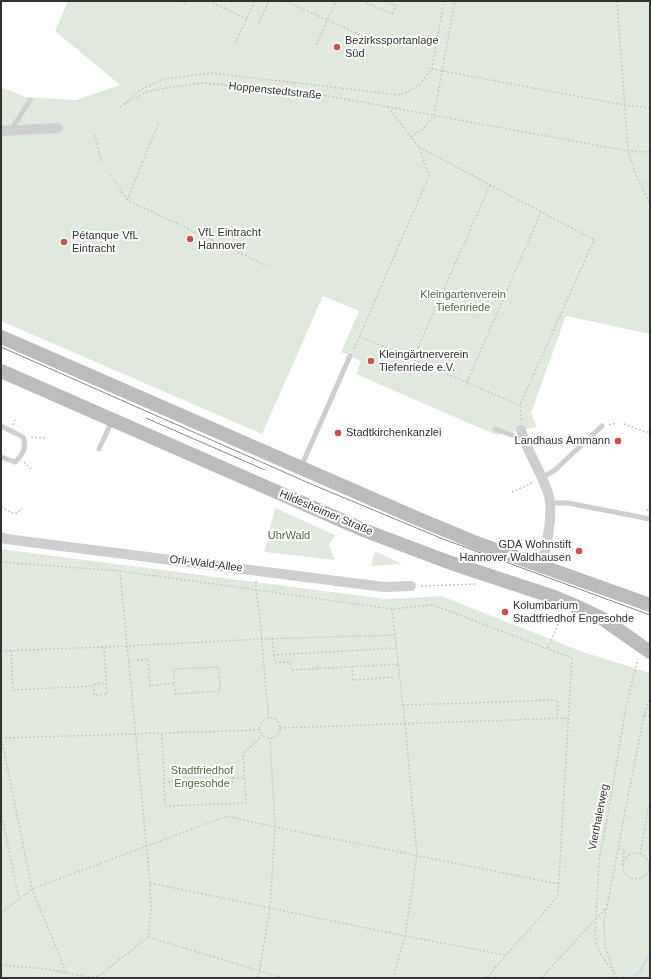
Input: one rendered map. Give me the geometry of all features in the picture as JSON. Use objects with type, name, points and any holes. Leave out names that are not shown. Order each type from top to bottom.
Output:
[{"type":"main road","points":[[1,337],[300,469],[474,542],[650,605]]},
{"type":"main road","name":"Hildesheimer Straße","points":[[1,371],[366,531],[451,563],[578,606],[603,620],[644,653]]},
{"type":"street","points":[[6,131],[58,128]]},
{"type":"street","points":[[523,435],[548,492],[550,502],[547,543],[541,566]]},
{"type":"street","name":"Orli-Wald-Allee","points":[[1,537],[6,540],[384,587],[411,586]]},
{"type":"lane","points":[[6,131],[30,100]]},
{"type":"lane","points":[[300,469],[350,356]]},
{"type":"lane","points":[[99,449],[112,420]]},
{"type":"lane","points":[[1,426],[23,437],[25,444],[23,452],[15,462],[1,458]]},
{"type":"lane","points":[[542,478],[556,470],[602,426]]},
{"type":"lane","points":[[495,429],[523,435]]},
{"type":"lane","points":[[550,502],[568,503],[650,519]]},
{"type":"path","points":[[209,1],[247,19]]},
{"type":"path","points":[[235,43],[255,1]]},
{"type":"path","points":[[259,22],[269,1]]},
{"type":"path","points":[[285,1],[380,44]]},
{"type":"path","points":[[316,45],[336,1]]},
{"type":"path","points":[[363,1],[392,14],[396,6],[383,1]]},
{"type":"path","points":[[444,1],[432,69],[624,105],[650,108]]},
{"type":"path","points":[[411,137],[422,130],[434,115],[455,1]]},
{"type":"path","points":[[617,1],[628,151],[636,175],[650,204]]},
{"type":"path","name":"Hoppenstedtstraße","points":[[432,69],[420,85],[400,95],[211,73],[163,79],[142,89],[120,107],[146,92],[200,83],[301,91],[628,151],[650,152]]},
{"type":"path","points":[[350,356],[429,176],[419,147],[388,107]]},
{"type":"path","points":[[127,200],[159,122]]},
{"type":"path","points":[[95,135],[100,158],[103,162]]},
{"type":"path","points":[[419,147],[594,240],[520,405],[523,435]]},
{"type":"path","points":[[112,175],[127,200],[265,265]]},
{"type":"path","points":[[414,359],[490,185]]},
{"type":"path","points":[[467,382],[541,212]]},
{"type":"path","points":[[359,336],[520,405]]},
{"type":"path","points":[[624,424],[650,432]]},
{"type":"path","points":[[23,437],[46,438]]},
{"type":"path","points":[[20,457],[32,470]]},
{"type":"path","points":[[512,492],[542,478]]},
{"type":"path","points":[[1,507],[12,513],[18,513],[22,508]]},
{"type":"path","points":[[1,562],[120,571],[392,609],[433,605],[572,658],[558,895],[540,919],[506,955],[487,978]]},
{"type":"path","points":[[1,965],[16,965],[66,972],[87,977],[99,976],[148,937],[151,912],[150,883],[120,571]]},
{"type":"path","points":[[256,571],[255,590],[260,616],[269,718]]},
{"type":"path","points":[[411,586],[479,584]]},
{"type":"path","points":[[392,609],[405,723],[417,855],[405,936],[393,978]]},
{"type":"path","points":[[548,648],[564,610]]},
{"type":"path","points":[[1,650],[127,646],[261,638],[395,635]]},
{"type":"path","points":[[272,638],[275,663],[290,662],[290,670],[398,664]]},
{"type":"path","points":[[93,686],[94,695],[107,694],[104,647]]},
{"type":"path","points":[[274,655],[396,648]]},
{"type":"path","points":[[11,650],[13,690],[93,686],[93,684],[106,683]]},
{"type":"path","name":"Vierthalerweg","points":[[617,978],[603,959],[597,948],[595,938],[599,861],[626,706],[644,653]]},
{"type":"path","points":[[129,661],[148,659],[150,686],[174,684]]},
{"type":"path","points":[[352,666],[353,680],[394,677]]},
{"type":"path","points":[[219,667],[220,691],[174,694],[174,684],[174,669],[219,667]]},
{"type":"path","points":[[614,974],[605,947],[604,921],[644,715],[650,696]]},
{"type":"path","points":[[403,705],[558,700],[558,718]]},
{"type":"path","points":[[644,715],[650,716]]},
{"type":"path","points":[[269,718],[278,722],[280,728],[279,732],[270,738],[262,735],[260,730],[262,722],[269,718]]},
{"type":"path","points":[[280,728],[569,718]]},
{"type":"path","points":[[66,972],[32,889],[1,738],[260,730]]},
{"type":"path","points":[[162,734],[165,806],[246,803],[243,754],[262,735]]},
{"type":"path","points":[[257,978],[270,908],[276,827],[270,738]]},
{"type":"path","points":[[233,773],[232,785],[176,788],[176,781],[176,775],[233,773]]},
{"type":"path","points":[[233,778],[244,777]]},
{"type":"path","points":[[164,783],[176,781]]},
{"type":"path","points":[[640,854],[650,799]]},
{"type":"path","points":[[1,812],[19,899]]},
{"type":"path","points":[[1,913],[32,889],[227,816],[559,884]]},
{"type":"path","points":[[617,848],[624,850],[622,864],[624,864],[624,870],[627,875],[635,879],[641,878],[645,875],[649,868],[649,862],[646,857],[640,854],[630,854],[624,864]]},
{"type":"path","points":[[150,883],[405,936],[506,955]]},
{"type":"path","points":[[541,978],[607,907]]},
{"type":"path","points":[[148,937],[259,972],[283,978]]},
{"type":"green space","name":"Kleingartenverein Tiefenriede","points":[[68,1],[650,1],[650,334],[566,316],[531,413],[537,427],[496,435],[356,374],[361,361],[341,352],[359,311],[323,296],[262,434],[1,321],[1,87],[26,97],[76,100],[120,85],[55,31]]},
{"type":"green space","name":"UhrWald","points":[[275,508],[335,535],[329,545],[335,560],[264,552]]},
{"type":"green space","name":"Stadtfriedhof Engesohde","points":[[1,549],[386,599],[441,596],[583,652],[650,673],[650,978],[1,978]]},
{"type":"green space","points":[[375,551],[402,564],[371,566]]},
{"type":"waterway","points":[[632,978],[640,972],[650,954]]},
{"type":"tram line","points":[[1,347],[311,484],[443,539],[650,615]]},
{"type":"tram line","points":[[146,418],[265,470]]},
{"type":"place","name":"Bezirkssportanlage Süd","points":[[337,47]]},
{"type":"place","name":"VfL Eintracht Hannover","points":[[190,239]]},
{"type":"place","name":"Pétanque VfL Eintracht","points":[[64,242]]},
{"type":"place","name":"Kleingärtnerverein Tiefenriede e.V.","points":[[371,361]]},
{"type":"place","name":"Stadtkirchenkanzlei","points":[[338,433]]},
{"type":"place","name":"Landhaus Ammann","points":[[618,441]]},
{"type":"place","name":"GDA Wohnstift Hannover Waldhausen","points":[[579,551]]},
{"type":"place","name":"Kolumbarium Stadtfriedhof Engesohde","points":[[505,612]]}]
